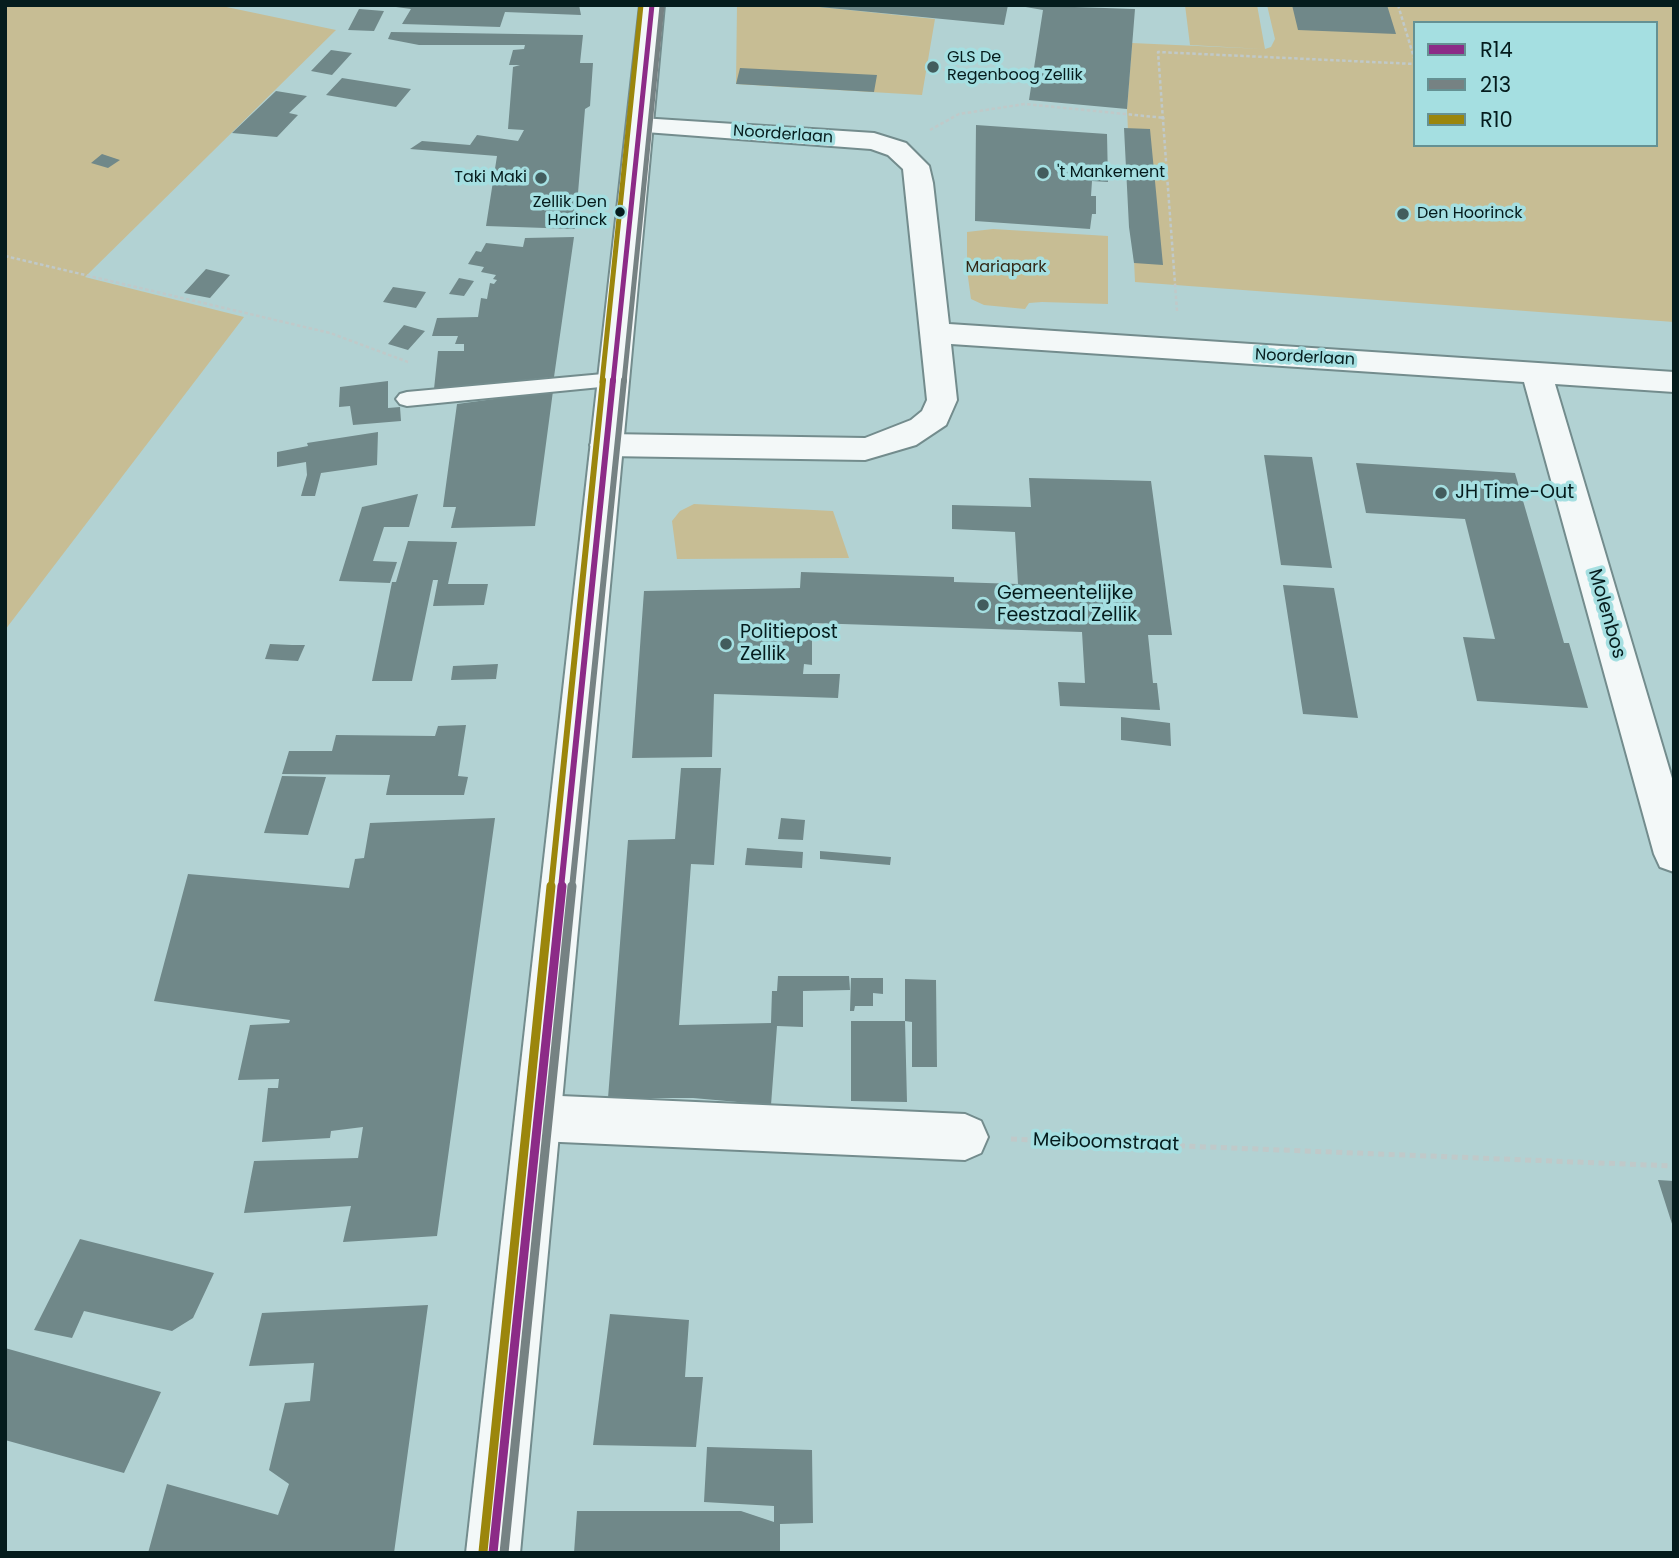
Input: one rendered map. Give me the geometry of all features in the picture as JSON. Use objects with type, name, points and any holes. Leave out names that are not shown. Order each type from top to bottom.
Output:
[{"type":"street","points":[[493,1553],[652,5]]},
{"type":"street","name":"Noorderlaan","points":[[641,126],[874,141],[897,149]]},
{"type":"street","points":[[606,445],[865,449],[905,437],[935,417],[942,400],[920,183],[916,166],[897,149]]},
{"type":"street","name":"Noorderlaan","points":[[937,333],[1674,382]]},
{"type":"street","name":"Molenbos","points":[[1537,374],[1674,854]]},
{"type":"street","points":[[538,1118],[965,1137]]},
{"type":"lane","points":[[416,399],[614,380]]},
{"type":"path","points":[[1398,5],[1413,56]]},
{"type":"path","points":[[1180,350],[1165,118],[1158,52],[1413,63]]},
{"type":"path","points":[[925,68],[1032,79]]},
{"type":"path","points":[[897,149],[959,114],[1025,104],[1165,118]]},
{"type":"path","points":[[5,257],[330,333],[416,365],[420,396],[416,399]]},
{"type":"path","name":"Meiboomstraat","points":[[965,1137],[1674,1166]]},
{"type":"green space","points":[[5,5],[217,5],[336,30],[85,277],[244,317],[5,630]]},
{"type":"green space","points":[[737,5],[801,5],[935,19],[922,95],[736,84]]},
{"type":"green space","name":"Den Hoorinck","points":[[1185,5],[1257,5],[1265,49],[1271,47],[1275,39],[1267,5],[1674,5],[1674,322],[1135,282],[1127,109],[1132,43],[1263,49],[1190,45]]},
{"type":"green space","name":"Mariapark","points":[[993,229],[1108,236],[1108,304],[1042,302],[1029,303],[1025,309],[984,305],[971,299],[967,270],[967,232]]},
{"type":"green space","points":[[694,504],[833,511],[849,558],[677,559],[672,521],[680,511]]},
{"type":"building","points":[[381,5],[579,5],[581,15],[505,12],[500,27],[402,24],[411,9]]},
{"type":"building","points":[[799,5],[1008,5],[1004,25]]},
{"type":"building","points":[[1014,5],[1135,9],[1127,109],[1029,100],[1043,10]]},
{"type":"building","points":[[1292,5],[1387,5],[1396,34],[1298,30]]},
{"type":"building","points":[[359,9],[384,11],[374,31],[348,30]]},
{"type":"building","points":[[391,32],[583,35],[580,63],[593,63],[590,106],[585,109],[575,229],[486,226],[497,156],[410,149],[422,141],[470,145],[477,135],[518,141],[524,130],[508,129],[513,67],[520,65],[509,65],[513,50],[524,49],[525,45],[419,45],[388,39]]},
{"type":"building","points":[[331,50],[352,53],[332,75],[311,71]]},
{"type":"building","points":[[740,68],[877,75],[874,92],[736,84]]},
{"type":"building","points":[[342,78],[411,89],[396,107],[326,95]]},
{"type":"building","points":[[276,91],[307,96],[289,113],[298,115],[277,137],[232,133]]},
{"type":"building","name":"'t Mankement","points":[[976,125],[1107,134],[1108,182],[1092,181],[1091,196],[1096,196],[1096,214],[1092,214],[1090,229],[975,221]]},
{"type":"building","points":[[1124,128],[1150,129],[1163,265],[1134,263],[1129,227]]},
{"type":"building","points":[[102,154],[120,160],[108,168],[91,163]]},
{"type":"building","points":[[574,237],[554,377],[434,389],[438,351],[464,351],[464,344],[455,344],[458,336],[432,336],[437,318],[478,317],[481,298],[487,299],[490,283],[494,284],[497,280],[493,279],[496,275],[481,272],[484,267],[468,264],[476,251],[481,252],[486,243],[523,247],[525,238]]},
{"type":"building","points":[[206,269],[230,275],[210,298],[184,293]]},
{"type":"building","points":[[459,278],[474,281],[464,296],[449,294]]},
{"type":"building","points":[[393,287],[426,292],[416,308],[383,302]]},
{"type":"building","points":[[404,325],[425,331],[408,350],[388,344]]},
{"type":"building","points":[[388,381],[388,408],[400,407],[401,421],[353,425],[350,406],[339,407],[340,387]]},
{"type":"building","points":[[553,391],[535,526],[451,528],[456,507],[443,507],[457,404]]},
{"type":"building","points":[[378,432],[377,465],[321,473],[315,496],[301,496],[307,475],[306,462],[277,467],[277,452],[308,446],[307,443]]},
{"type":"building","points":[[1264,455],[1312,457],[1332,568],[1281,565]]},
{"type":"building","points":[[1356,463],[1515,473],[1564,643],[1569,643],[1588,708],[1477,701],[1463,637],[1495,639],[1465,519],[1366,513]]},
{"type":"building","name":"Gemeentelijke Feestzaal Zellik","points":[[1029,478],[1151,481],[1172,635],[1148,635],[1153,683],[1157,683],[1160,710],[1060,706],[1058,682],[1085,683],[1082,632],[812,623],[812,665],[804,664],[803,674],[840,674],[838,698],[714,694],[712,757],[632,758],[644,591],[800,588],[801,572],[954,577],[954,582],[1018,584],[1015,532],[952,529],[952,505],[1031,507]]},
{"type":"building","points":[[418,494],[409,527],[384,527],[373,561],[397,562],[390,583],[339,581],[362,507]]},
{"type":"building","points":[[408,541],[457,542],[448,584],[488,584],[484,605],[433,606],[438,580],[433,580],[412,681],[372,681],[392,582],[396,582]]},
{"type":"building","points":[[1283,585],[1334,588],[1358,718],[1303,714]]},
{"type":"building","points":[[270,644],[305,645],[298,661],[265,659]]},
{"type":"building","points":[[498,664],[496,679],[451,680],[453,666]]},
{"type":"building","points":[[1121,717],[1170,723],[1171,746],[1121,740]]},
{"type":"building","points":[[466,725],[458,776],[468,777],[464,795],[386,795],[390,775],[282,774],[289,751],[332,751],[336,735],[435,736],[438,726]]},
{"type":"building","points":[[681,768],[721,768],[714,865],[691,864],[679,1025],[771,1023],[772,991],[777,991],[778,976],[849,976],[850,990],[803,991],[803,1027],[777,1026],[771,1105],[693,1098],[608,1098],[628,840],[675,839]]},
{"type":"building","points":[[282,776],[326,777],[308,835],[264,833]]},
{"type":"building","points":[[495,818],[437,1236],[343,1242],[351,1206],[244,1213],[254,1161],[358,1158],[363,1127],[331,1131],[330,1138],[262,1142],[268,1088],[278,1088],[279,1079],[238,1080],[250,1025],[289,1023],[290,1020],[154,1001],[188,874],[349,888],[355,859],[364,858],[370,823]]},
{"type":"building","points":[[781,818],[805,820],[803,840],[778,839]]},
{"type":"building","points":[[747,848],[803,852],[802,868],[745,865]]},
{"type":"building","points":[[820,851],[891,857],[890,865],[820,859]]},
{"type":"building","points":[[851,978],[883,978],[883,994],[873,993],[873,1006],[855,1006],[854,1011],[850,1011]]},
{"type":"building","points":[[905,979],[936,980],[937,1067],[912,1067],[912,1022],[905,1021]]},
{"type":"building","points":[[851,1021],[905,1021],[907,1102],[851,1101]]},
{"type":"building","points":[[1658,1180],[1674,1181],[1674,1227],[1673,1227]]},
{"type":"building","points":[[80,1239],[214,1273],[193,1318],[172,1331],[84,1311],[72,1338],[34,1330]]},
{"type":"building","points":[[428,1305],[394,1553],[148,1553],[167,1484],[278,1515],[289,1484],[269,1470],[285,1403],[310,1401],[314,1363],[249,1366],[262,1313]]},
{"type":"building","points":[[610,1314],[689,1320],[685,1377],[703,1377],[696,1447],[593,1445]]},
{"type":"building","points":[[5,1348],[161,1392],[124,1473],[5,1440]]},
{"type":"building","points":[[707,1447],[812,1450],[813,1523],[780,1524],[780,1553],[574,1553],[577,1511],[741,1511],[774,1522],[774,1506],[704,1502]]},
{"type":"transit line","name":"R10","points":[[483,1552],[641,5]]},
{"type":"transit line","name":"R14","points":[[493,1553],[652,5]]},
{"type":"transit line","name":"213","points":[[504,1553],[662,6]]},
{"type":"place","name":"GLS De Regenboog Zellik","points":[[933,67]]},
{"type":"place","name":"'t Mankement","points":[[1043,173]]},
{"type":"place","name":"Taki Maki","points":[[541,178]]},
{"type":"place","name":"Zellik Den Horinck","points":[[620,212]]},
{"type":"place","name":"Den Hoorinck","points":[[1403,214]]},
{"type":"place","name":"JH Time-Out","points":[[1441,493]]},
{"type":"place","name":"Gemeentelijke Feestzaal Zellik","points":[[983,605]]},
{"type":"place","name":"Politiepost Zellik","points":[[726,644]]}]
